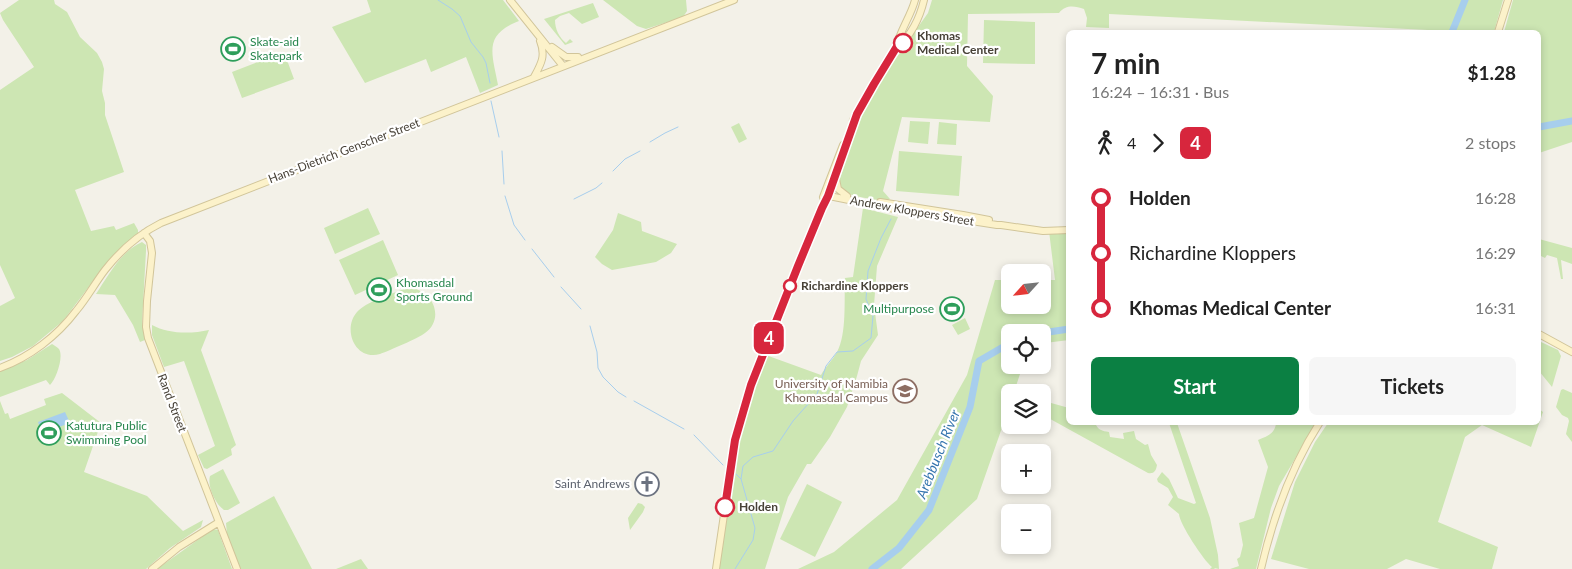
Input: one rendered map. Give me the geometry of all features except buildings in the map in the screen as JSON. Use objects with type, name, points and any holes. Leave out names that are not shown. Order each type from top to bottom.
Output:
[{"type":"street","points":[[510,0],[563,66]]},
{"type":"street","name":"Hans-Dietrich Genscher Street","points":[[0,368],[26,356],[58,332],[77,310],[105,270],[126,248],[144,233],[161,223],[734,0]]},
{"type":"street","points":[[716,569],[734,448],[740,420],[751,385],[824,206],[849,129],[896,48],[915,0]]},
{"type":"street","points":[[896,48],[904,42],[913,27],[924,0]]},
{"type":"street","points":[[1499,30],[1508,0]]},
{"type":"street","points":[[535,30],[562,55],[572,58],[587,56]]},
{"type":"street","points":[[534,77],[542,64],[544,54],[535,30]]},
{"type":"street","points":[[827,193],[838,171],[856,117]]},
{"type":"street","points":[[838,171],[836,187],[847,196]]},
{"type":"street","name":"Andrew Kloppers Street","points":[[827,193],[970,216],[1001,224]]},
{"type":"street","name":"Andrew Kloppers Street","points":[[827,193],[837,198],[997,225],[1001,224],[1043,231],[1066,230]]},
{"type":"street","points":[[824,206],[830,199],[837,198]]},
{"type":"street","name":"Rand Street","points":[[144,233],[150,241],[152,248],[147,301],[146,327],[148,338],[237,569]]},
{"type":"street","points":[[1541,336],[1572,352]]},
{"type":"street","points":[[1261,569],[1286,488],[1318,425]]},
{"type":"street","points":[[152,569],[179,547],[218,522]]},
{"type":"green space","points":[[19,0],[54,0],[55,4],[67,12],[80,37],[97,53],[102,62],[104,69],[102,91],[105,115],[124,172],[75,190],[91,231],[114,226],[116,230],[134,223],[138,230],[138,235],[106,264],[63,321],[33,346],[0,361],[0,306],[15,298],[0,265],[0,90],[34,67],[0,13]]},
{"type":"green space","points":[[367,0],[503,0],[519,21],[500,32],[495,39],[493,54],[498,85],[480,93],[466,57],[431,72],[426,59],[365,83],[332,27],[371,12]]},
{"type":"green space","points":[[603,0],[686,0],[687,11],[683,17],[646,29],[637,26]]},
{"type":"green space","points":[[932,0],[1503,0],[1495,30],[1428,30],[1109,14],[1109,28],[1086,27],[1087,18],[1084,9],[1074,7],[1065,8],[1059,13],[968,14],[967,66],[993,96],[990,122],[902,117],[883,191],[890,199],[885,201],[845,192],[840,187],[840,178],[866,105],[880,80],[928,13]]},
{"type":"green space","points":[[1513,0],[1572,0],[1572,142],[1541,152],[1541,30],[1505,30]]},
{"type":"green space","points":[[593,3],[599,17],[582,24],[569,13],[555,20],[561,38],[566,43],[570,39],[573,42],[565,45],[544,19]]},
{"type":"green space","points":[[984,20],[1035,22],[1035,64],[983,63]]},
{"type":"green space","name":"Skate-aid Skatepark","points":[[243,42],[244,53],[226,60],[221,46]]},
{"type":"green space","points":[[284,52],[294,79],[242,98],[232,72]]},
{"type":"green space","points":[[910,121],[930,122],[928,144],[908,142]]},
{"type":"green space","points":[[939,122],[957,124],[956,145],[937,144]]},
{"type":"green space","points":[[739,123],[747,139],[739,143],[731,127]]},
{"type":"green space","points":[[899,151],[962,156],[959,196],[896,191]]},
{"type":"green space","points":[[368,208],[380,234],[335,254],[324,228]]},
{"type":"green space","points":[[863,208],[898,217],[877,266],[874,305],[878,335],[861,361],[847,407],[830,437],[811,464],[807,464],[788,497],[765,569],[716,569],[735,440],[763,354],[821,375],[833,358],[840,345],[842,336],[845,278],[853,277]]},
{"type":"green space","points":[[618,213],[641,222],[642,231],[677,244],[671,253],[656,262],[612,270],[595,257],[613,230]]},
{"type":"green space","points":[[1066,230],[1066,340],[1051,342],[1051,324],[1001,324],[1001,374],[1020,374],[1017,384],[1001,384],[1001,431],[977,499],[901,569],[798,569],[834,552],[897,500],[967,375],[995,280],[1001,280],[1001,314],[1051,314],[1051,280],[1055,280],[1049,231]]},
{"type":"green space","points":[[383,240],[398,275],[355,295],[339,260]]},
{"type":"green space","points":[[1541,240],[1572,248],[1572,264],[1561,260],[1563,279],[1561,279],[1557,258],[1547,255],[1545,258],[1541,256]]},
{"type":"green space","points":[[142,242],[146,245],[142,323],[145,340],[140,342],[133,325],[115,295],[96,294],[121,258],[134,246]]},
{"type":"green space","points":[[408,288],[416,289],[429,298],[435,312],[435,320],[431,327],[417,338],[380,354],[371,355],[364,353],[358,348],[351,335],[353,319],[357,312],[372,302]]},
{"type":"green space","name":"Multipurpose","points":[[954,297],[963,315],[951,320],[942,302]]},
{"type":"green space","points":[[965,318],[970,329],[958,335],[952,325]]},
{"type":"green space","points":[[152,325],[165,330],[180,332],[209,330],[201,350],[236,445],[231,449],[232,455],[207,469],[204,468],[198,455],[215,446],[184,361],[164,367],[152,335]]},
{"type":"green space","points":[[1541,342],[1558,350],[1561,356],[1552,387],[1541,373]]},
{"type":"green space","points":[[52,344],[59,349],[61,357],[57,373],[50,385],[46,380],[0,397],[0,371],[27,360]]},
{"type":"green space","points":[[1561,390],[1572,393],[1572,442],[1566,434],[1568,418],[1562,415],[1556,407]]},
{"type":"green space","points":[[62,393],[101,423],[84,472],[147,496],[183,531],[203,520],[201,527],[170,548],[146,569],[0,569],[0,401],[5,414],[8,413],[10,419],[46,405],[44,399]]},
{"type":"green space","points":[[1051,403],[1066,407],[1066,425],[1096,425],[1100,430],[1109,432],[1110,437],[1124,439],[1123,433],[1134,431],[1136,439],[1145,445],[1148,444],[1151,455],[1157,465],[1152,473],[1148,473],[1051,419]]},
{"type":"green space","points":[[1170,425],[1178,425],[1210,518],[1219,569],[1210,569],[1212,567],[1193,542],[1179,514],[1168,505],[1173,497],[1168,488],[1158,482],[1157,479],[1162,472],[1169,479],[1178,498],[1196,503]]},
{"type":"green space","points":[[1276,425],[1315,425],[1279,486],[1271,508],[1256,569],[1230,569],[1239,566],[1237,559],[1240,557],[1243,545],[1239,523],[1254,518],[1268,467],[1258,440],[1267,436]]},
{"type":"green space","points":[[1327,425],[1482,425],[1465,437],[1438,522],[1498,547],[1492,569],[1440,569],[1406,559],[1387,569],[1309,569],[1271,559],[1295,482],[1315,442]]},
{"type":"green space","points":[[1482,425],[1539,425],[1531,447]]},
{"type":"green space","points":[[223,469],[240,503],[228,510],[224,510],[218,504],[212,494],[209,480],[210,476]]},
{"type":"green space","points":[[807,484],[842,502],[815,557],[780,539]]},
{"type":"green space","points":[[274,496],[312,569],[240,569],[227,535],[226,523]]},
{"type":"green space","points":[[638,503],[645,507],[630,530],[628,518]]},
{"type":"green space","points":[[213,529],[218,530],[232,569],[157,569]]},
{"type":"green space","points":[[361,559],[368,569],[336,569]]},
{"type":"water","points":[[65,412],[70,423],[42,433],[38,422]]},
{"type":"waterway","points":[[438,0],[460,16],[471,42],[486,63],[490,83]]},
{"type":"waterway","points":[[1453,30],[1465,0]]},
{"type":"waterway","points":[[491,101],[499,137]]},
{"type":"waterway","name":"Arebbusch River","points":[[1541,127],[1572,121]]},
{"type":"waterway","points":[[650,142],[678,127]]},
{"type":"waterway","points":[[502,151],[504,184]]},
{"type":"waterway","points":[[613,171],[625,159],[640,151]]},
{"type":"waterway","points":[[574,199],[602,183]]},
{"type":"waterway","points":[[505,196],[514,225],[525,240]]},
{"type":"waterway","points":[[735,569],[753,540],[755,528],[741,479],[743,466],[753,457],[773,451],[793,421],[817,394],[826,366],[837,352],[853,351],[871,338],[873,316],[866,299],[868,271],[891,219]]},
{"type":"waterway","points":[[532,249],[554,277]]},
{"type":"waterway","points":[[561,287],[581,309]]},
{"type":"waterway","points":[[590,326],[597,352],[598,368],[603,377],[626,397]]},
{"type":"waterway","name":"Arebbusch River","points":[[1051,332],[1066,329]]},
{"type":"waterway","name":"Arebbusch River","points":[[872,569],[899,548],[929,510],[970,407],[979,361],[1001,348]]},
{"type":"waterway","points":[[634,401],[684,429]]},
{"type":"waterway","points":[[694,435],[723,465]]},
{"type":"waterway","points":[[736,474],[741,479]]},
{"type":"bus line","name":"4","points":[[725,507],[735,440],[751,385],[828,196],[856,117],[882,70],[896,48],[903,43]]},
{"type":"place","name":"Khomas Medical Center","points":[[903,43]]},
{"type":"place","name":"Skate-aid Skatepark","points":[[233,49]]},
{"type":"place","name":"Richardine Kloppers","points":[[790,286]]},
{"type":"place","name":"Khomasdal Sports Ground","points":[[379,290]]},
{"type":"place","name":"Multipurpose","points":[[952,309]]},
{"type":"place","name":"University of Namibia Khomasdal Campus","points":[[905,391]]},
{"type":"place","name":"Katutura Public Swimming Pool","points":[[49,433]]},
{"type":"place","name":"Saint Andrews","points":[[647,484]]},
{"type":"place","name":"Holden","points":[[725,507]]}]
